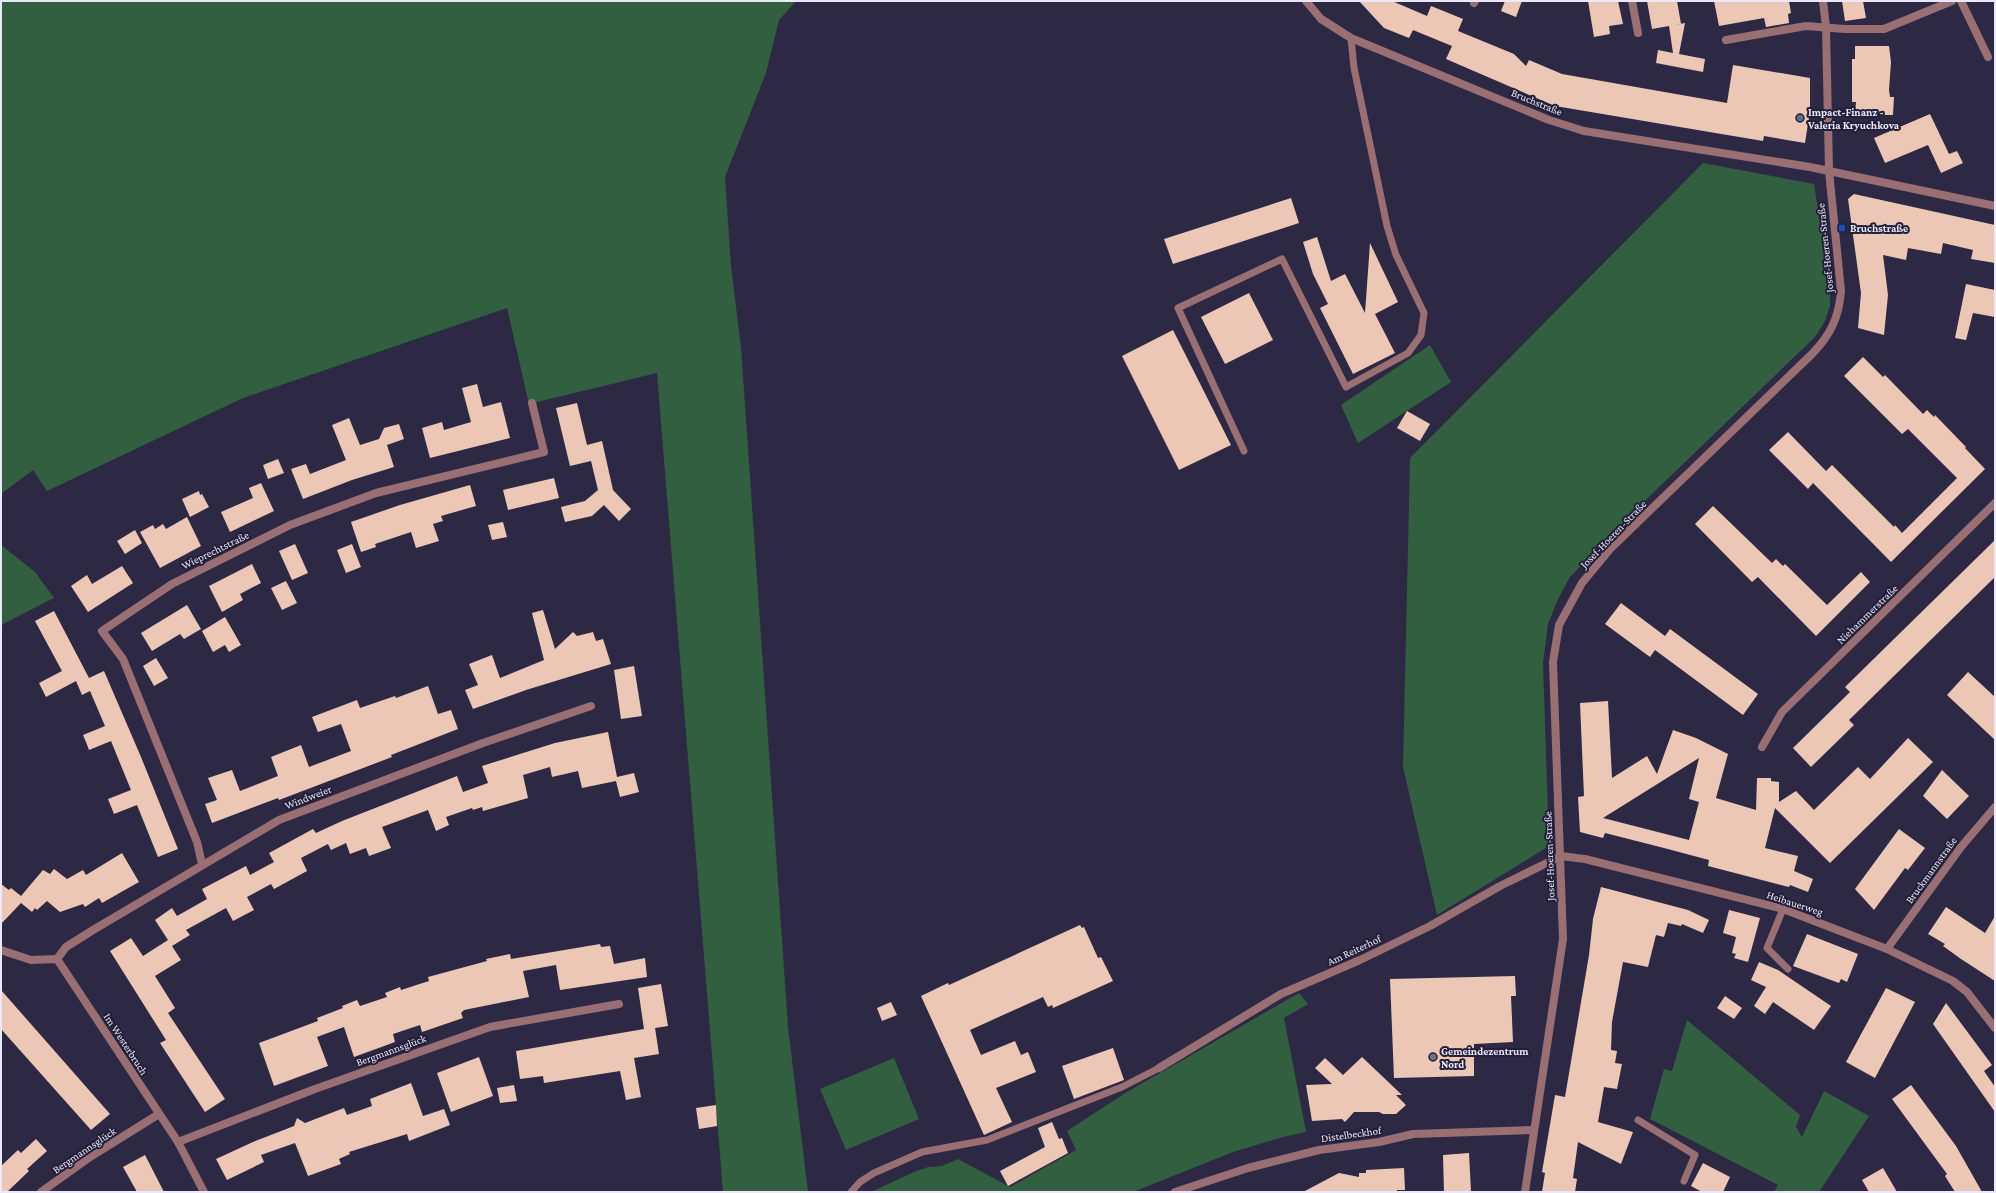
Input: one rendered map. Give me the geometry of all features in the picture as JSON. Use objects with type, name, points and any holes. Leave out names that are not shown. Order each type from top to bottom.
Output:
[{"type":"street","name":"Bruchstraße","points":[[1306,1],[1321,19],[1352,38],[1549,120],[1584,131],[1829,171],[1995,206]]},
{"type":"street","points":[[1632,1],[1638,33]]},
{"type":"street","name":"Josef-Hoeren-Straße","points":[[1525,1192],[1562,939],[1561,856],[1553,662],[1559,625],[1582,583],[1611,548],[1813,353],[1829,334],[1838,311],[1841,291],[1829,171],[1826,27],[1823,1]]},
{"type":"street","points":[[1726,40],[1806,26],[1884,29],[1952,1]]},
{"type":"street","points":[[1961,1],[1988,57]]},
{"type":"street","name":"Wieprechtstraße","points":[[202,864],[197,842],[123,659],[102,631],[172,584],[290,526],[376,493],[544,452],[532,403]]},
{"type":"street","name":"Niehammerstraße","points":[[1762,747],[1782,712],[1995,503]]},
{"type":"street","name":"Windweier","points":[[57,959],[66,947],[202,864],[279,820],[483,744],[591,706]]},
{"type":"street","name":"Bruckmannstraße","points":[[1887,949],[1961,847],[1995,807]]},
{"type":"street","name":"Heibauerweg","points":[[1561,856],[1585,859],[1783,909],[1887,949],[1953,981],[1967,992],[1992,1018],[1995,1028]]},
{"type":"street","name":"Am Reiterhof","points":[[1159,1068],[1281,994],[1360,960],[1430,926],[1500,886],[1561,856]]},
{"type":"street","points":[[1,950],[31,960],[57,959]]},
{"type":"street","name":"Im Westerbruch","points":[[57,959],[178,1142],[204,1192]]},
{"type":"street","name":"Bergmannsglück","points":[[178,1142],[315,1089],[490,1027],[619,1004]]},
{"type":"street","name":"Bergmannsglück","points":[[41,1192],[90,1157],[159,1114]]},
{"type":"street","name":"Distelbeckhof","points":[[1175,1192],[1248,1168],[1319,1150],[1379,1142],[1413,1134],[1534,1130]]},
{"type":"lane","points":[[1244,451],[1178,308],[1282,259],[1346,387],[1408,353],[1421,335],[1424,312],[1396,255],[1387,226],[1354,68],[1352,38]]},
{"type":"lane","points":[[1783,909],[1767,948],[1788,969]]},
{"type":"lane","points":[[851,1192],[860,1182],[874,1173],[922,1152],[987,1140],[1122,1087],[1159,1068]]},
{"type":"lane","points":[[1638,1120],[1694,1155],[1684,1181]]},
{"type":"green space","points":[[1,1],[796,1],[779,20],[766,73],[725,177],[731,266],[741,347],[788,1027],[808,1192],[723,1192],[657,373],[529,404],[507,308],[243,398],[47,491],[33,470],[1,494]]},
{"type":"green space","points":[[1703,163],[1814,184],[1830,286],[1830,306],[1825,321],[1815,337],[1655,491],[1570,577],[1558,599],[1548,624],[1543,663],[1549,846],[1437,915],[1403,767],[1410,458]]},
{"type":"green space","points":[[1430,345],[1451,382],[1358,443],[1341,405]]},
{"type":"green space","points":[[1,545],[35,572],[54,598],[1,625]]},
{"type":"green space","points":[[1299,993],[1308,1004],[1284,1018],[1306,1132],[1283,1137],[1233,1152],[1133,1192],[871,1192],[914,1172],[928,1167],[942,1166],[958,1159],[1010,1187],[1076,1150],[1067,1131],[1127,1092]]},
{"type":"green space","points":[[1687,1020],[1800,1115],[1796,1127],[1802,1137],[1824,1091],[1869,1116],[1819,1192],[1774,1192],[1778,1185],[1650,1119],[1664,1069],[1672,1071]]},
{"type":"green space","points":[[894,1058],[919,1119],[846,1150],[820,1089]]},
{"type":"building","points":[[1359,1],[1392,1],[1427,16],[1431,6],[1463,19],[1458,31],[1514,54],[1526,66],[1529,60],[1562,74],[1727,103],[1733,65],[1810,78],[1810,111],[1805,143],[1764,136],[1763,141],[1555,106],[1446,59],[1452,46],[1413,30],[1409,38],[1384,28]]},
{"type":"building","points":[[1505,1],[1522,1],[1516,17],[1501,11]]},
{"type":"building","points":[[1588,1],[1618,1],[1623,24],[1609,26],[1610,34],[1594,37]]},
{"type":"building","points":[[1647,1],[1677,1],[1681,24],[1685,23],[1679,54],[1705,59],[1703,72],[1656,63],[1658,50],[1673,53],[1669,26],[1652,29]]},
{"type":"building","points":[[1714,1],[1789,1],[1791,13],[1788,14],[1789,23],[1766,27],[1764,18],[1719,26]]},
{"type":"building","points":[[1842,1],[1863,1],[1866,18],[1845,21]]},
{"type":"building","points":[[1855,46],[1889,46],[1891,62],[1889,90],[1890,97],[1894,97],[1893,115],[1855,115],[1856,102],[1852,102],[1852,59],[1855,59]]},
{"type":"building","points":[[1930,114],[1949,154],[1957,151],[1963,163],[1941,173],[1928,145],[1885,163],[1874,138]]},
{"type":"building","points":[[1854,194],[1995,225],[1995,263],[1971,259],[1973,250],[1943,243],[1941,254],[1908,248],[1906,260],[1883,255],[1888,295],[1884,335],[1858,328],[1861,293],[1848,199]]},
{"type":"building","points":[[1291,198],[1299,223],[1173,264],[1164,239]]},
{"type":"building","points":[[1317,237],[1331,281],[1345,274],[1365,313],[1370,243],[1398,302],[1375,314],[1395,353],[1353,374],[1320,308],[1328,304],[1313,274],[1303,242]]},
{"type":"building","points":[[1966,284],[1995,290],[1995,317],[1973,313],[1966,340],[1955,338]]},
{"type":"building","points":[[1249,293],[1273,340],[1225,364],[1201,317]]},
{"type":"building","points":[[1173,330],[1231,445],[1179,470],[1122,356]]},
{"type":"building","points":[[1863,357],[1883,377],[1885,375],[1923,414],[1927,410],[1934,417],[1935,415],[1985,469],[1891,562],[1813,483],[1808,489],[1769,450],[1788,432],[1826,471],[1832,465],[1894,527],[1895,525],[1902,533],[1957,478],[1908,429],[1902,434],[1844,376]]},
{"type":"building","points":[[477,384],[483,407],[501,402],[510,438],[430,458],[422,428],[442,422],[444,430],[471,422],[462,388]]},
{"type":"building","points":[[577,403],[587,445],[602,441],[613,490],[631,509],[619,521],[604,505],[592,516],[565,522],[561,507],[585,501],[598,490],[591,461],[570,466],[556,408]]},
{"type":"building","points":[[1407,411],[1430,424],[1420,441],[1397,428]]},
{"type":"building","points":[[349,418],[360,445],[379,439],[384,428],[399,424],[404,439],[387,445],[394,467],[352,480],[303,499],[291,469],[306,464],[310,474],[346,460],[332,425]]},
{"type":"building","points":[[278,459],[284,473],[268,479],[263,465]]},
{"type":"building","points":[[554,478],[559,498],[508,510],[503,490]]},
{"type":"building","points":[[261,483],[274,511],[230,532],[221,512],[253,498],[249,488]]},
{"type":"building","points":[[470,485],[476,506],[441,516],[443,521],[433,524],[439,541],[416,548],[411,532],[375,544],[376,547],[361,552],[351,522],[400,505]]},
{"type":"building","points":[[199,491],[200,495],[202,494],[209,507],[190,517],[182,499]]},
{"type":"building","points":[[1713,506],[1772,563],[1776,559],[1783,566],[1785,564],[1827,605],[1861,572],[1870,582],[1816,636],[1758,577],[1752,582],[1695,524]]},
{"type":"building","points":[[187,517],[201,546],[160,568],[140,532],[153,525],[155,529],[163,524],[166,529]]},
{"type":"building","points":[[503,522],[507,537],[492,540],[488,525]]},
{"type":"building","points":[[135,530],[142,543],[125,554],[117,541]]},
{"type":"building","points":[[1995,540],[1995,577],[1849,720],[1854,725],[1811,767],[1793,748],[1850,692],[1845,687]]},
{"type":"building","points":[[295,544],[308,573],[292,580],[279,551]]},
{"type":"building","points":[[352,544],[361,567],[346,573],[337,550]]},
{"type":"building","points":[[252,564],[261,583],[240,594],[243,600],[222,612],[209,586]]},
{"type":"building","points":[[122,566],[133,583],[88,612],[71,586],[87,575],[92,584]]},
{"type":"building","points":[[286,581],[297,603],[282,610],[271,588]]},
{"type":"building","points":[[1621,603],[1665,636],[1670,629],[1758,694],[1743,715],[1655,650],[1650,657],[1605,624]]},
{"type":"building","points":[[187,605],[201,629],[184,639],[180,634],[152,651],[141,633]]},
{"type":"building","points":[[543,610],[555,649],[573,632],[577,636],[593,632],[596,641],[603,639],[611,664],[526,690],[473,709],[465,690],[478,685],[469,664],[492,655],[500,678],[544,660],[532,613]]},
{"type":"building","points":[[54,611],[89,678],[104,671],[178,849],[158,857],[137,805],[114,814],[108,799],[131,790],[111,741],[89,750],[83,735],[105,726],[90,691],[82,695],[76,681],[46,697],[39,683],[62,671],[35,621]]},
{"type":"building","points":[[225,617],[241,645],[229,652],[225,645],[213,652],[202,631]]},
{"type":"building","points":[[156,658],[168,678],[154,686],[143,666]]},
{"type":"building","points":[[634,666],[642,716],[621,719],[614,670]]},
{"type":"building","points":[[1968,672],[1995,697],[1995,740],[1947,695]]},
{"type":"building","points":[[428,686],[438,714],[451,710],[458,729],[391,755],[392,757],[279,800],[278,798],[212,823],[205,804],[217,800],[208,778],[232,770],[240,791],[278,776],[271,757],[301,745],[309,767],[351,751],[341,724],[318,732],[312,717],[357,700],[360,708],[395,696],[396,698]]},
{"type":"building","points":[[1608,701],[1612,778],[1647,756],[1657,774],[1673,730],[1696,738],[1728,754],[1716,798],[1756,810],[1757,778],[1771,778],[1771,781],[1779,782],[1779,802],[1796,791],[1814,810],[1858,767],[1870,779],[1908,738],[1933,762],[1830,863],[1775,808],[1765,848],[1798,856],[1794,871],[1813,879],[1808,892],[1790,885],[1789,887],[1708,866],[1709,860],[1664,848],[1605,833],[1603,838],[1580,832],[1578,797],[1584,796],[1580,703]],"holes":[[[1699,758],[1689,799],[1699,802],[1689,840],[1603,818]]]},
{"type":"building","points":[[608,732],[617,777],[634,773],[639,792],[620,797],[616,781],[582,788],[578,771],[552,777],[550,767],[523,775],[528,798],[483,811],[482,807],[473,810],[472,808],[446,817],[449,825],[436,831],[428,810],[382,827],[391,848],[369,856],[366,848],[350,854],[346,843],[331,850],[328,844],[301,858],[307,871],[274,889],[271,884],[247,897],[254,910],[233,921],[226,908],[186,930],[190,935],[172,946],[181,960],[155,976],[175,1008],[168,1013],[225,1099],[205,1112],[160,1043],[166,1040],[110,951],[131,938],[143,956],[168,940],[155,920],[172,908],[177,916],[207,899],[202,889],[246,866],[250,875],[274,862],[269,853],[313,829],[316,833],[342,821],[457,776],[463,792],[488,783],[482,766],[555,743]]},
{"type":"building","points":[[1942,770],[1969,796],[1947,819],[1923,796]]},
{"type":"building","points":[[1899,829],[1925,848],[1908,870],[1905,868],[1874,910],[1855,889]]},
{"type":"building","points":[[122,853],[139,882],[102,903],[99,898],[85,907],[83,904],[60,912],[47,901],[37,910],[35,908],[32,912],[21,903],[1,924],[1,884],[9,890],[11,888],[21,896],[43,870],[50,874],[54,869],[67,879],[83,870],[86,875]]},
{"type":"building","points":[[1601,887],[1688,910],[1709,920],[1703,933],[1682,924],[1681,926],[1668,923],[1664,937],[1656,935],[1648,967],[1623,962],[1612,1022],[1611,1050],[1617,1051],[1615,1063],[1622,1064],[1617,1089],[1604,1087],[1598,1122],[1633,1132],[1621,1164],[1578,1142],[1573,1178],[1577,1179],[1575,1192],[1542,1192],[1545,1173],[1542,1172],[1555,1095],[1565,1097],[1589,955],[1593,919]]},
{"type":"building","points":[[1946,907],[1985,933],[1995,916],[1995,981],[1943,946],[1945,944],[1928,934]]},
{"type":"building","points":[[1729,910],[1760,918],[1748,962],[1734,958],[1736,954],[1732,953],[1736,937],[1723,933]]},
{"type":"building","points":[[1080,925],[1082,928],[1084,927],[1098,958],[1101,957],[1113,981],[1053,1008],[1052,1005],[1048,1007],[1043,997],[970,1030],[981,1055],[1015,1041],[1021,1055],[1028,1052],[1036,1072],[996,1088],[1012,1122],[984,1135],[921,996],[948,983],[949,985]]},
{"type":"building","points":[[1807,934],[1858,954],[1847,982],[1841,979],[1839,983],[1793,966]]},
{"type":"building","points":[[600,944],[601,947],[610,946],[614,964],[645,958],[647,977],[560,990],[556,965],[523,971],[529,997],[464,1010],[461,1013],[463,1018],[422,1032],[420,1025],[393,1034],[395,1042],[354,1057],[344,1027],[317,1037],[328,1066],[274,1086],[259,1043],[318,1021],[317,1018],[343,1008],[342,1006],[357,1000],[360,1006],[387,997],[385,993],[400,987],[401,990],[429,981],[428,977],[487,961],[486,959],[510,954],[511,959]]},
{"type":"building","points":[[1759,962],[1778,970],[1831,1006],[1814,1030],[1773,1002],[1765,1014],[1754,1006],[1766,987],[1751,980]]},
{"type":"building","points":[[1515,976],[1516,996],[1511,996],[1513,1042],[1474,1044],[1474,1076],[1394,1078],[1390,979]]},
{"type":"building","points":[[661,984],[668,1026],[655,1028],[659,1054],[634,1058],[641,1097],[626,1100],[620,1071],[544,1083],[543,1076],[520,1079],[516,1051],[644,1029],[638,988]]},
{"type":"building","points":[[1886,988],[1915,1002],[1875,1078],[1846,1062]]},
{"type":"building","points":[[1,990],[110,1114],[91,1130],[1,1029]]},
{"type":"building","points":[[1725,996],[1742,1008],[1734,1019],[1717,1008]]},
{"type":"building","points":[[891,1002],[897,1015],[882,1021],[877,1008]]},
{"type":"building","points":[[1946,1003],[1992,1065],[1984,1071],[1995,1087],[1995,1112],[1933,1024]]},
{"type":"building","points":[[1113,1048],[1124,1080],[1074,1099],[1062,1066]]},
{"type":"building","points":[[479,1057],[493,1096],[451,1112],[437,1073]]},
{"type":"building","points":[[1362,1057],[1402,1095],[1396,1095],[1406,1105],[1396,1114],[1354,1112],[1345,1122],[1342,1119],[1312,1121],[1306,1085],[1332,1084],[1315,1068],[1325,1058],[1343,1075]]},
{"type":"building","points":[[411,1083],[423,1116],[444,1109],[450,1125],[409,1141],[407,1134],[349,1152],[350,1154],[339,1159],[341,1164],[308,1176],[295,1143],[261,1155],[264,1162],[227,1180],[216,1159],[253,1142],[294,1126],[297,1118],[305,1123],[344,1108],[347,1115],[372,1106],[370,1099]]},
{"type":"building","points":[[514,1085],[517,1101],[500,1103],[497,1088]]},
{"type":"building","points":[[1911,1085],[1956,1146],[1982,1192],[1955,1192],[1945,1176],[1947,1174],[1892,1099]]},
{"type":"building","points":[[716,1105],[717,1126],[699,1129],[696,1108]]},
{"type":"building","points":[[1052,1122],[1059,1139],[1062,1138],[1068,1153],[1008,1186],[1000,1171],[1045,1147],[1038,1128]]},
{"type":"building","points":[[36,1139],[47,1151],[27,1169],[29,1171],[7,1192],[1,1192],[1,1166],[18,1150],[21,1153]]},
{"type":"building","points":[[1469,1153],[1471,1192],[1444,1192],[1443,1155]]},
{"type":"building","points":[[145,1155],[164,1192],[137,1192],[123,1167]]},
{"type":"building","points":[[1703,1163],[1730,1177],[1723,1192],[1702,1192],[1691,1186]]},
{"type":"building","points":[[1404,1168],[1405,1190],[1397,1190],[1397,1192],[1303,1192],[1339,1173],[1359,1177],[1359,1173],[1366,1173],[1366,1170]]},
{"type":"building","points":[[1883,1168],[1897,1192],[1869,1192],[1862,1180]]},
{"type":"place","name":"Impact-Finanz - Valeria Kryuchkova","points":[[1800,118]]},
{"type":"place","name":"Bruchstraße","points":[[1842,228]]},
{"type":"place","name":"Gemeindezentrum Nord","points":[[1433,1057]]}]
